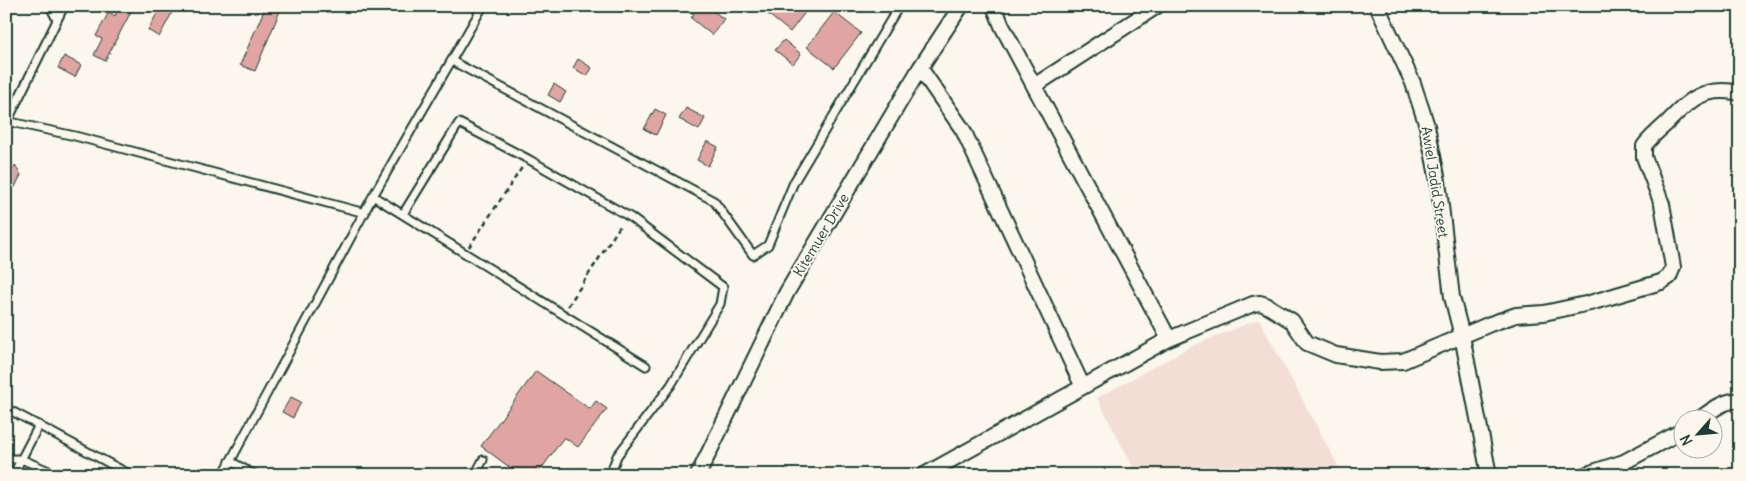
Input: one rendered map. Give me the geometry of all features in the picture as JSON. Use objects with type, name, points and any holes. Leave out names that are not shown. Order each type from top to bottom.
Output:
[{"type":"street","name":"Kitemuer Drive","points":[[698,475],[787,292],[920,68],[962,6]]},
{"type":"street","points":[[994,6],[1034,86],[1169,339]]},
{"type":"street","points":[[1034,86],[1157,6]]},
{"type":"street","name":"Awiel Jadid Street","points":[[1377,6],[1413,83],[1427,126],[1438,181],[1452,297],[1462,336],[1488,475]]},
{"type":"street","points":[[920,68],[964,130],[1082,385]]},
{"type":"street","points":[[924,475],[1082,385],[1169,339],[1260,303],[1292,321],[1307,342],[1350,359],[1380,362],[1403,361],[1516,315],[1544,313],[1590,303],[1661,282],[1669,277],[1673,267],[1666,224],[1656,185],[1644,157],[1644,146],[1687,102],[1706,92],[1721,89],[1740,93]]},
{"type":"street","points":[[1715,408],[1729,401],[1740,401]]},
{"type":"street","points":[[1584,475],[1624,462],[1674,435]]},
{"type":"lane","points":[[50,6],[57,20]]},
{"type":"lane","points":[[64,6],[7,121],[365,213]]},
{"type":"lane","points":[[223,475],[374,196],[483,6]]},
{"type":"lane","points":[[452,60],[714,201],[752,255],[768,245],[794,182],[899,6]]},
{"type":"lane","points":[[403,214],[459,124],[528,159],[627,215],[723,287],[720,304],[676,377],[618,456],[610,475]]},
{"type":"lane","points":[[374,196],[646,366]]},
{"type":"lane","points":[[6,408],[131,475]]},
{"type":"lane","points":[[13,475],[39,425]]},
{"type":"lane","points":[[6,459],[21,459],[58,475]]},
{"type":"lane","points":[[475,475],[483,460]]},
{"type":"lane","points":[[230,461],[255,475]]},
{"type":"path","points":[[465,253],[528,159]]},
{"type":"path","points":[[563,314],[627,215]]},
{"type":"shaded area","points":[[1259,319],[1343,475],[1137,475],[1097,398],[1192,346]]},
{"type":"building","points":[[119,6],[134,6],[105,61],[94,55],[102,39],[96,36],[109,12],[115,16]]},
{"type":"building","points":[[161,6],[174,9],[159,37],[148,30]]},
{"type":"building","points":[[266,6],[282,6],[255,71],[240,65]]},
{"type":"building","points":[[680,6],[706,6],[724,19],[712,35],[691,18],[694,14]]},
{"type":"building","points":[[758,6],[810,6],[790,32]]},
{"type":"building","points":[[834,12],[861,33],[834,68],[807,47]]},
{"type":"building","points":[[784,40],[801,54],[793,64],[775,50]]},
{"type":"building","points":[[64,56],[81,65],[75,77],[58,68]]},
{"type":"building","points":[[578,59],[592,68],[587,76],[573,68]]},
{"type":"building","points":[[554,84],[566,92],[560,102],[548,95]]},
{"type":"building","points":[[686,108],[705,118],[699,130],[679,119]]},
{"type":"building","points":[[655,109],[666,115],[656,135],[644,129]]},
{"type":"building","points":[[707,141],[718,147],[708,166],[697,160]]},
{"type":"building","points":[[15,165],[21,175],[15,187],[7,183]]},
{"type":"building","points":[[536,371],[590,409],[596,401],[607,409],[578,447],[564,437],[537,475],[520,475],[481,446]]},
{"type":"building","points":[[291,397],[301,402],[293,418],[282,412]]}]
